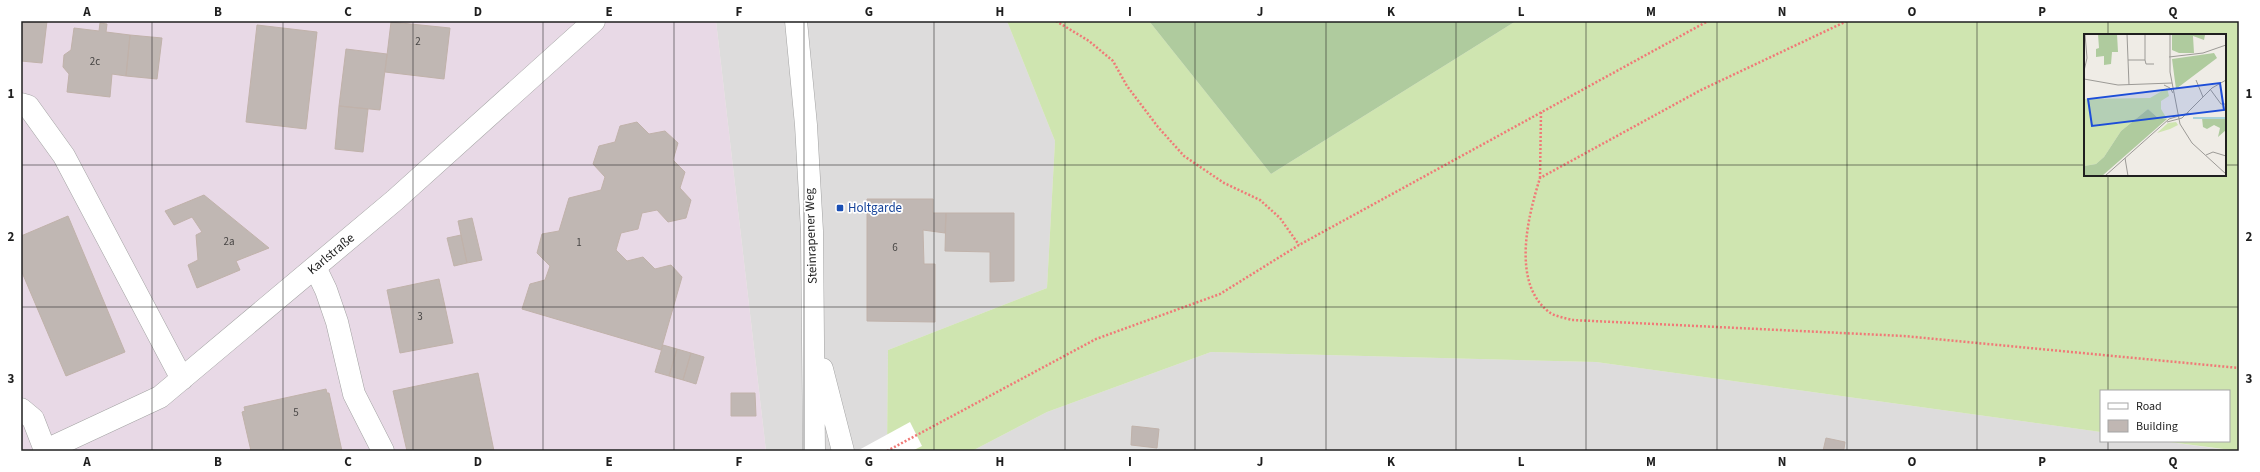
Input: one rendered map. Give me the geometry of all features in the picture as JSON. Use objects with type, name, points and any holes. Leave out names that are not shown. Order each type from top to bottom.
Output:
[{"type":"street","name":"Karlstraße","points":[[45,451],[160,397],[395,200],[594,21]]},
{"type":"street","name":"Steinrapener Weg","points":[[796,21],[806,125],[812,231],[814,451]]},
{"type":"street","points":[[21,104],[28,106],[64,156],[182,379]]},
{"type":"street","points":[[316,267],[337,322],[354,394],[383,451]]},
{"type":"street","points":[[813,333],[843,451]]},
{"type":"street","points":[[21,409],[33,419],[45,451]]},
{"type":"path","points":[[1056,21],[1089,41],[1113,61],[1127,86],[1158,127],[1184,156],[1224,183],[1260,200],[1280,218],[1299,245]]},
{"type":"path","points":[[887,451],[1096,339],[1220,294],[1299,245],[1708,21]]},
{"type":"path","points":[[1540,178],[1701,90],[1847,21]]},
{"type":"path","points":[[1541,112],[1540,178],[1525,249],[1532,294],[1549,313],[1572,320],[1904,336],[2239,368]]},
{"type":"shaded area","points":[[21,21],[716,21],[766,451],[21,451]]},
{"type":"shaded area","points":[[716,21],[1007,21],[1055,141],[1047,288],[888,350],[887,451],[766,451]]},
{"type":"shaded area","points":[[1211,352],[1596,362],[2100,432],[2100,442],[2169,442],[2234,451],[972,451],[1047,412]]},
{"type":"green space","points":[[1007,21],[1149,21],[1271,174],[1516,21],[2239,21],[2239,451],[2170,442],[2230,442],[2230,390],[2100,390],[2100,432],[1596,362],[1211,352],[1047,412],[972,451],[887,451],[888,350],[1047,288],[1055,141]]},
{"type":"green space","points":[[1149,21],[1516,21],[1271,174]]},
{"type":"pier","points":[[910,422],[922,446],[912,451],[857,451]]},
{"type":"building","points":[[21,21],[47,21],[42,63],[21,61]]},
{"type":"building","points":[[391,22],[450,28],[444,79],[385,72]]},
{"type":"building","points":[[100,23],[107,24],[106,32],[130,35],[126,76],[112,74],[110,97],[67,92],[69,74],[63,67],[64,55],[71,50],[74,28],[99,31]]},
{"type":"building","points":[[257,25],[317,32],[306,129],[246,122]]},
{"type":"building","points":[[130,35],[162,38],[157,79],[126,76]]},
{"type":"building","points":[[346,49],[387,54],[380,110],[339,106]]},
{"type":"building","points":[[339,106],[368,109],[363,152],[335,149]]},
{"type":"building","points":[[637,122],[649,134],[665,131],[678,143],[673,160],[685,172],[680,188],[691,200],[686,218],[668,222],[657,210],[642,213],[638,229],[621,233],[616,250],[627,261],[643,257],[655,269],[671,265],[682,277],[661,350],[522,309],[530,284],[545,280],[550,266],[537,253],[542,234],[559,231],[569,198],[601,190],[605,177],[593,164],[599,146],[615,142],[620,126]]},
{"type":"building","points":[[204,195],[269,248],[236,261],[240,270],[197,288],[188,265],[198,260],[196,235],[202,232],[192,217],[174,225],[165,211]]},
{"type":"building","points":[[867,199],[933,199],[933,213],[946,213],[945,233],[923,230],[924,264],[935,264],[935,322],[867,321]]},
{"type":"building","points":[[946,213],[1014,213],[1014,281],[990,282],[990,252],[945,251]]},
{"type":"building","points":[[68,216],[125,352],[66,376],[21,270],[21,236]]},
{"type":"building","points":[[472,218],[482,260],[467,263],[458,221]]},
{"type":"building","points":[[461,235],[467,263],[454,266],[447,238]]},
{"type":"building","points":[[439,279],[453,343],[400,353],[387,290]]},
{"type":"building","points":[[663,345],[677,349],[669,376],[655,372]]},
{"type":"building","points":[[677,349],[691,353],[683,380],[669,376]]},
{"type":"building","points":[[691,353],[704,357],[696,384],[683,380]]},
{"type":"building","points":[[478,373],[494,451],[407,451],[393,391]]},
{"type":"building","points":[[326,389],[327,393],[329,393],[342,451],[251,451],[242,412],[245,411],[244,407]]},
{"type":"building","points":[[731,393],[755,393],[756,416],[731,416]]},
{"type":"building","points":[[1132,426],[1159,429],[1157,448],[1131,445]]},
{"type":"building","points":[[1826,438],[1845,442],[1844,449],[1842,451],[1823,451]]},
{"type":"place","name":"Holtgarde","points":[[840,208]]}]
